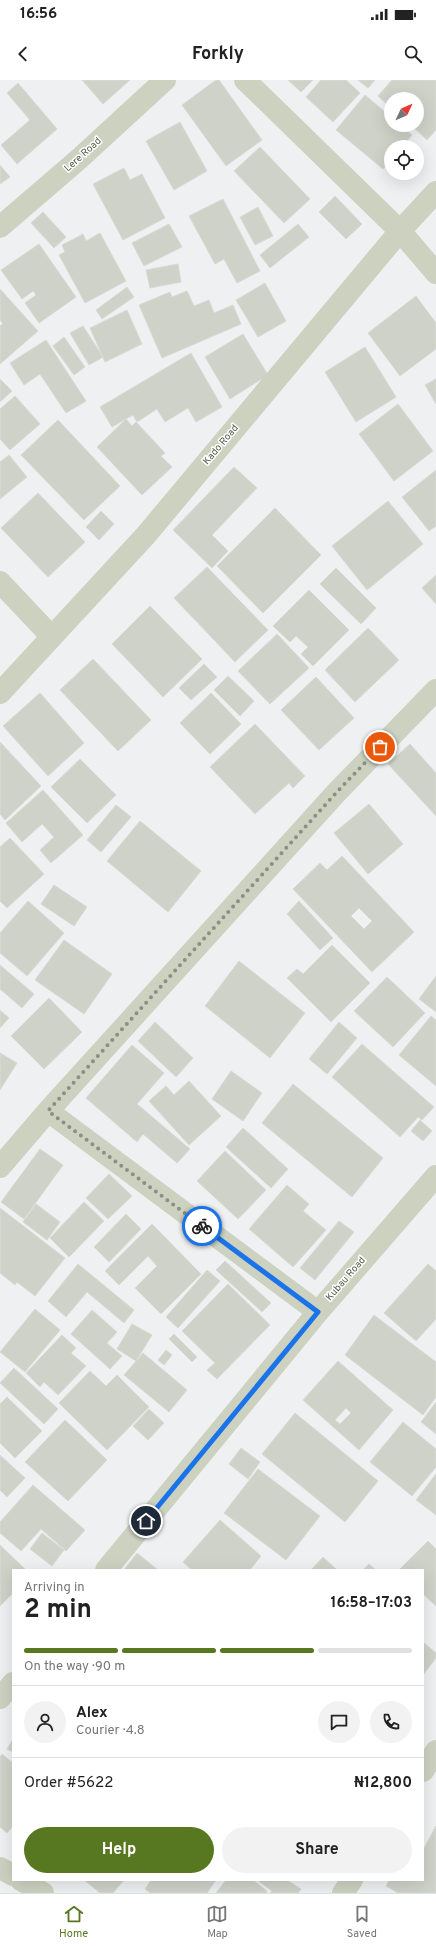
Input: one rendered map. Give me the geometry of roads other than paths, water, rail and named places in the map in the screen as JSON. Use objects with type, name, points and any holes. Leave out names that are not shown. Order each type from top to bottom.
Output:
[{"type":"street","name":"Lere Road","points":[[0,227],[79,159],[165,80]]},
{"type":"street","points":[[245,80],[400,231],[436,273]]},
{"type":"street","name":"Kado Road","points":[[0,693],[51,636],[146,535],[400,231],[436,192]]},
{"type":"street","points":[[0,582],[51,636]]},
{"type":"street","points":[[0,1167],[48,1111],[336,793],[436,690]]},
{"type":"street","points":[[48,1111],[318,1312]]},
{"type":"street","name":"Kubau Road","points":[[107,1569],[318,1312],[436,1176]]},
{"type":"street","points":[[0,1698],[12,1684]]},
{"type":"street","points":[[424,1769],[436,1751]]},
{"type":"street","points":[[0,1868],[12,1875]]},
{"type":"street","points":[[23,1881],[43,1893]]},
{"type":"street","points":[[343,1893],[351,1881]]}]
